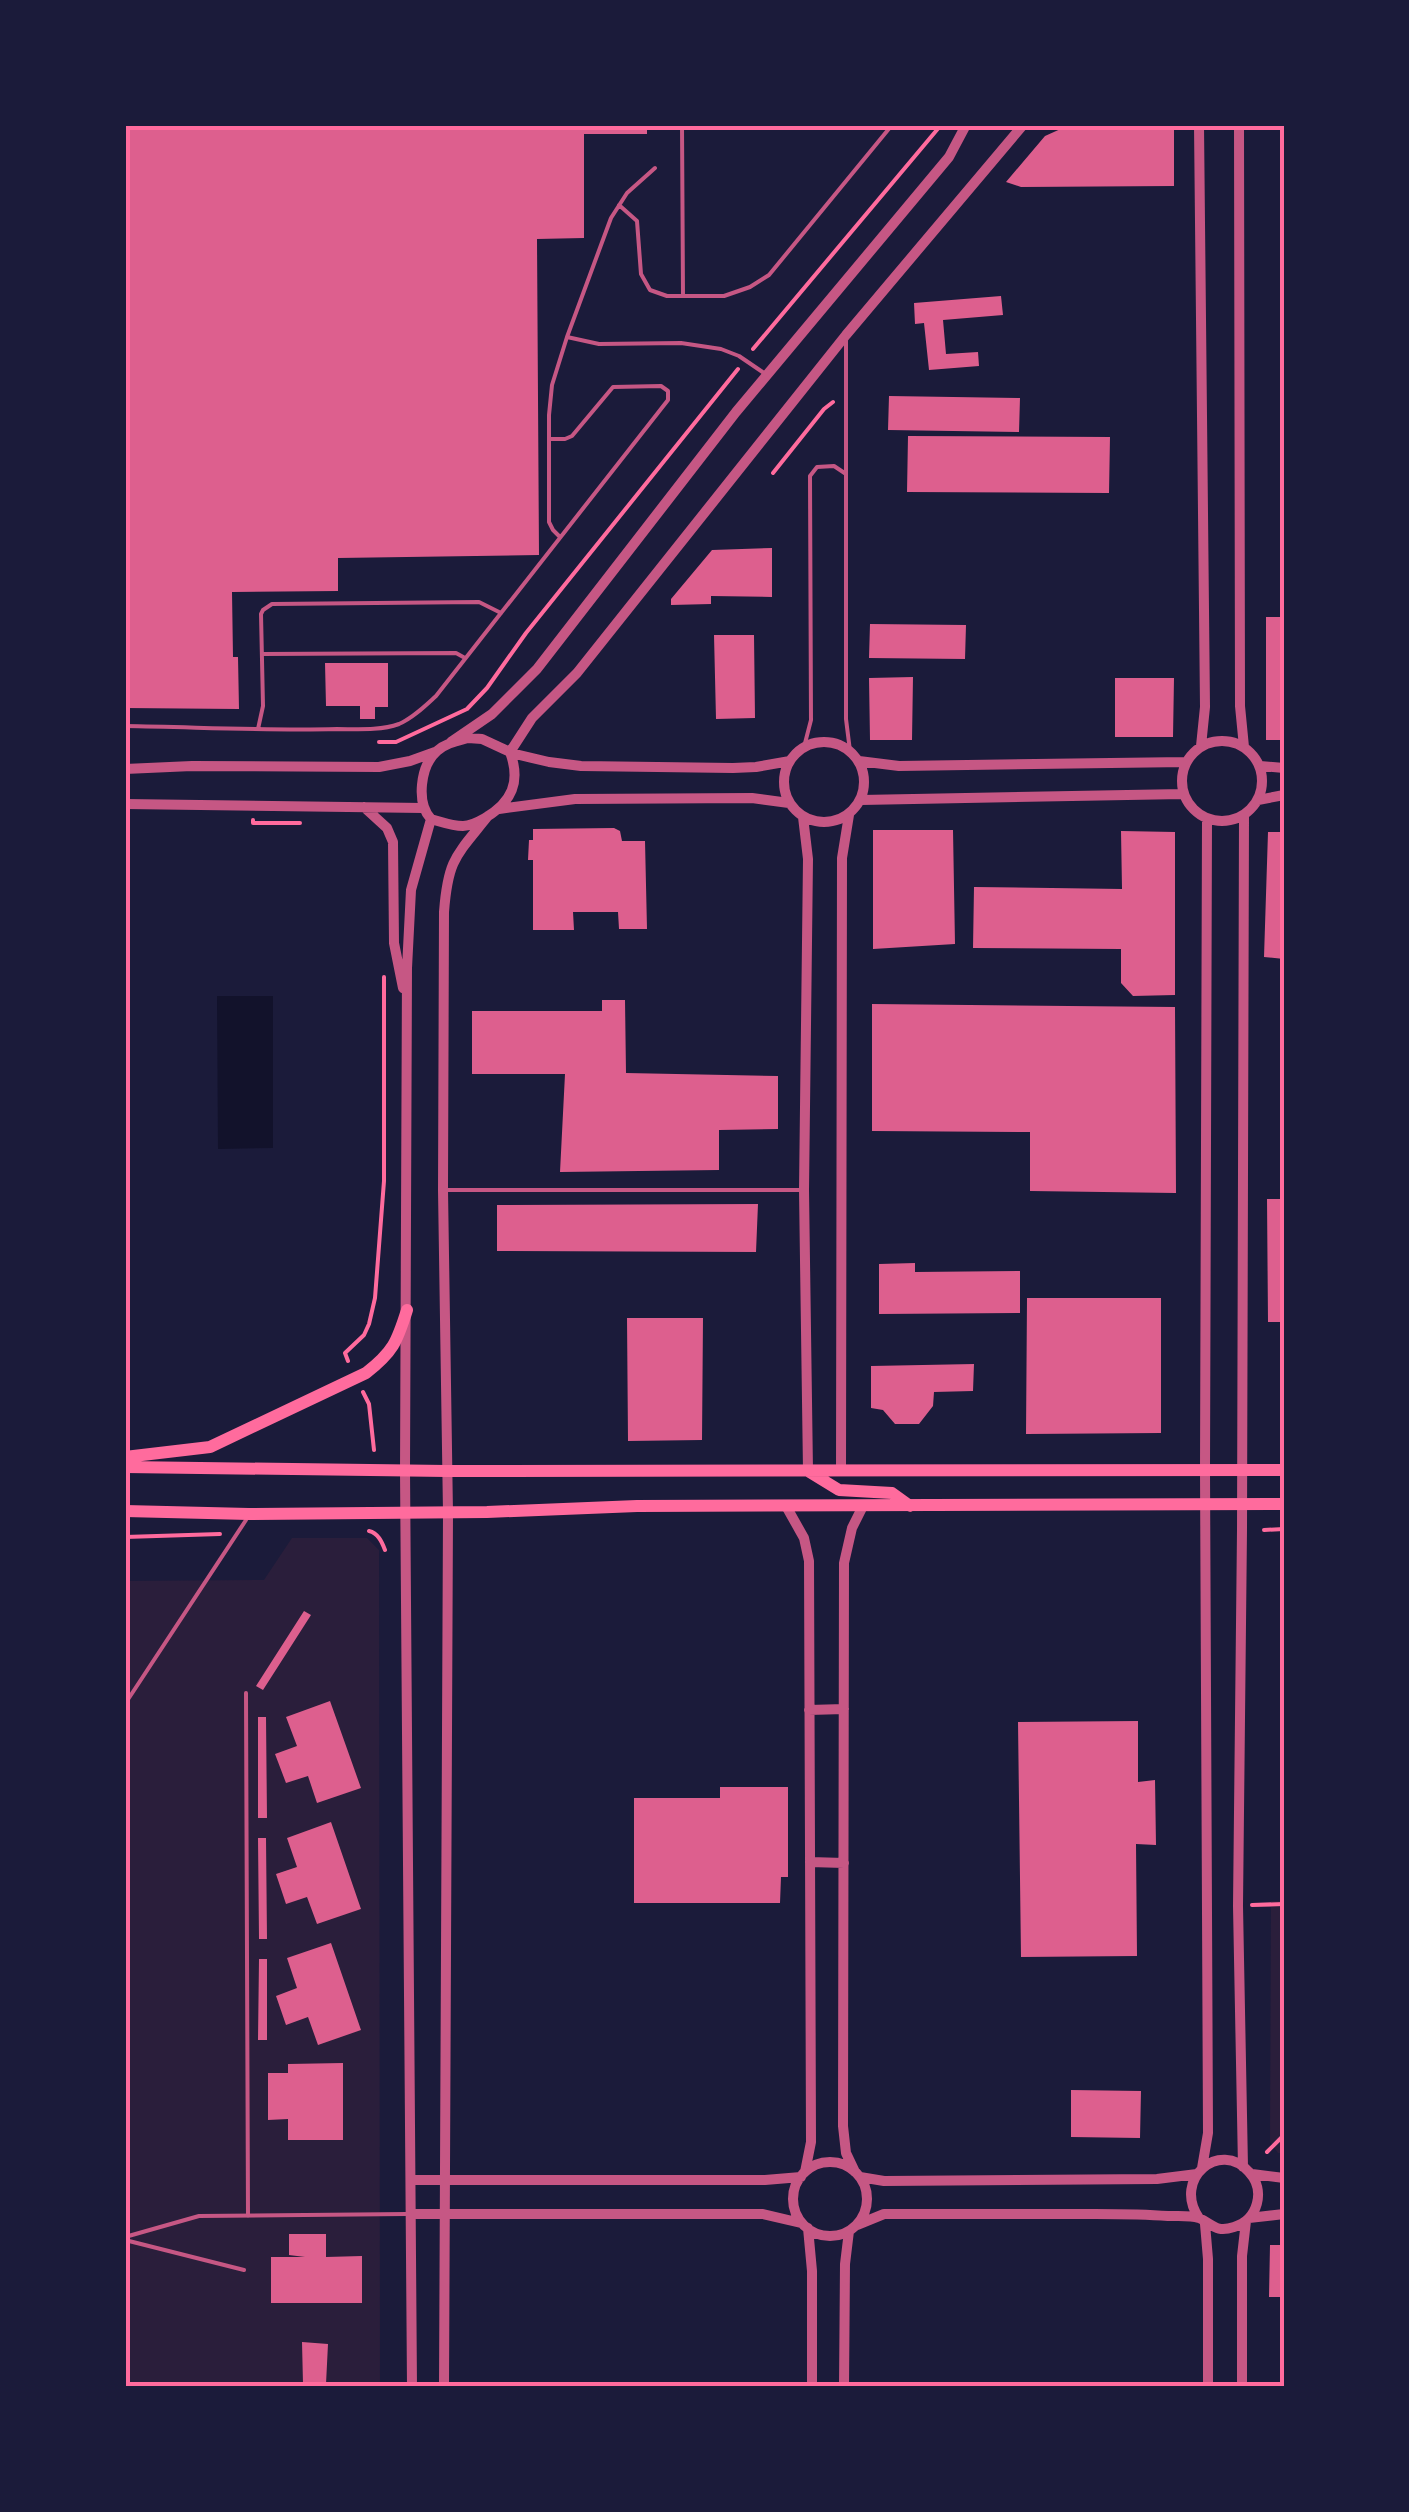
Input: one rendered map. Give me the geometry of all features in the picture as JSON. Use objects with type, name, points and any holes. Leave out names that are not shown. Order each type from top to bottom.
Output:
[{"type":"main road","points":[[125,1457],[210,1447],[366,1373],[397,1342],[407,1310]]},
{"type":"main road","points":[[125,1466],[447,1472],[1284,1470]]},
{"type":"main road","points":[[808,1471],[838,1490],[892,1493],[910,1506]]},
{"type":"main road","points":[[125,1511],[250,1514],[638,1506],[1284,1504]]},
{"type":"street","points":[[125,769],[379,767],[435,752],[492,714],[537,668],[766,374],[950,156],[966,125]]},
{"type":"street","points":[[435,752],[424,770],[424,808],[432,820],[466,826],[499,809],[509,798],[514,782],[516,768],[511,752],[532,718],[577,674],[846,335],[1023,125]]},
{"type":"street","points":[[1199,125],[1205,688],[1201,746]]},
{"type":"street","points":[[1239,125],[1240,688],[1244,747]]},
{"type":"street","points":[[451,742],[482,739],[511,752],[581,766],[733,768],[790,760],[804,748],[828,742],[850,751],[859,761],[865,780],[861,800],[838,820],[814,822],[803,817],[789,803],[784,782],[790,760]]},
{"type":"street","points":[[1222,741],[1244,747],[1260,766],[1258,800],[1244,816],[1219,822],[1207,819],[1188,804],[1181,783],[1186,762],[1201,746],[1222,741]]},
{"type":"street","points":[[859,761],[899,766],[1186,762]]},
{"type":"street","points":[[1260,766],[1284,768]]},
{"type":"street","points":[[861,800],[1183,794]]},
{"type":"street","points":[[1258,800],[1284,796]]},
{"type":"street","points":[[499,809],[574,799],[752,798],[789,803]]},
{"type":"street","points":[[125,804],[424,808]]},
{"type":"street","points":[[363,807],[387,828],[393,842],[394,943],[407,1003]]},
{"type":"street","points":[[842,1471],[842,858],[849,814]]},
{"type":"street","points":[[444,2387],[446,881],[454,858],[488,816]]},
{"type":"street","points":[[1242,2387],[1242,2256],[1247,2220],[1258,2201],[1248,2170],[1238,1906],[1244,816]]},
{"type":"street","points":[[803,817],[808,859],[804,1190],[808,1471]]},
{"type":"street","points":[[1207,819],[1208,2137],[1190,2201],[1202,2221],[1208,2259],[1208,2387]]},
{"type":"street","points":[[412,2387],[407,1003],[409,901],[432,820]]},
{"type":"street","points":[[786,1506],[804,1538],[810,1562],[811,2142],[793,2202],[805,2226],[812,2271],[812,2387]]},
{"type":"street","points":[[844,2387],[845,2264],[853,2228],[866,2207],[865,2186],[846,2153],[843,2126],[844,1563],[852,1528],[863,1506]]},
{"type":"street","points":[[810,1710],[844,1709]]},
{"type":"street","points":[[810,1862],[844,1862]]},
{"type":"street","points":[[412,2180],[765,2180],[803,2175],[825,2163],[836,2163],[857,2175],[884,2181],[1158,2179],[1227,2161],[1284,2178]]},
{"type":"street","points":[[412,2214],[762,2214],[828,2236],[884,2214],[1153,2214],[1202,2221],[1222,2229],[1284,2214]]},
{"type":"lane","points":[[682,125],[683,296]]},
{"type":"lane","points":[[620,205],[637,221],[640,274],[650,290],[667,296],[733,295],[770,275],[892,125]]},
{"type":"lane","points":[[561,537],[549,522],[550,400],[567,337],[611,218],[627,193],[655,168]]},
{"type":"lane","points":[[846,335],[846,719],[850,751]]},
{"type":"lane","points":[[567,337],[599,344],[681,343],[721,349],[766,374]]},
{"type":"lane","points":[[125,726],[276,731],[368,729],[395,726],[410,718],[436,696],[668,400],[668,392],[660,386],[613,387],[572,436],[549,440]]},
{"type":"lane","points":[[804,748],[811,720],[810,476],[817,467],[834,466],[847,475]]},
{"type":"lane","points":[[258,729],[263,706],[263,610],[279,602],[480,602],[501,613]]},
{"type":"lane","points":[[262,654],[456,653],[465,658]]},
{"type":"lane","points":[[443,1190],[804,1190]]},
{"type":"lane","points":[[125,1704],[250,1514]]},
{"type":"lane","points":[[246,1693],[248,2216]]},
{"type":"lane","points":[[125,2238],[198,2216],[412,2214]]},
{"type":"lane","points":[[125,2238],[244,2270]]},
{"type":"path","points":[[758,344],[941,125]]},
{"type":"path","points":[[773,473],[824,408],[845,399]]},
{"type":"path","points":[[699,417],[707,423]]},
{"type":"path","points":[[252,804],[253,824],[302,824]]},
{"type":"path","points":[[348,1362],[345,1353],[364,1335],[369,1324],[378,1269],[384,1181],[384,976]]},
{"type":"path","points":[[362,1391],[369,1404],[374,1450]]},
{"type":"path","points":[[364,1530],[374,1532],[385,1550]]},
{"type":"path","points":[[1264,1530],[1284,1530]]},
{"type":"path","points":[[378,1536],[384,1532]]},
{"type":"path","points":[[125,1538],[237,1533]]},
{"type":"path","points":[[1238,1906],[1284,1904]]},
{"type":"path","points":[[1267,2152],[1284,2135]]},
{"type":"shaded area","points":[[217,996],[273,996],[273,1148],[218,1149]]},
{"type":"shaded area","points":[[292,1538],[367,1538],[379,1550],[380,2387],[125,2387],[125,1581],[264,1580]]},
{"type":"shaded area","points":[[1271,1901],[1284,1901],[1284,2153],[1278,2153],[1270,2142]]},
{"type":"building","points":[[125,125],[647,125],[647,134],[584,134],[584,238],[537,239],[539,555],[338,558],[338,591],[232,592],[239,709],[125,708]]},
{"type":"building","points":[[1065,127],[1174,127],[1174,186],[1021,187],[1006,182],[1045,136]]},
{"type":"building","points":[[1001,296],[1003,315],[943,320],[946,354],[978,352],[979,366],[929,370],[924,323],[915,324],[914,303]]},
{"type":"building","points":[[889,396],[1020,398],[1019,432],[888,430]]},
{"type":"building","points":[[908,436],[1110,437],[1109,493],[907,492]]},
{"type":"building","points":[[772,548],[772,597],[711,596],[711,604],[671,605],[671,599],[712,550]]},
{"type":"building","points":[[1266,617],[1284,617],[1284,740],[1266,740]]},
{"type":"building","points":[[870,624],[966,625],[965,659],[869,658]]},
{"type":"building","points":[[714,635],[754,635],[755,718],[716,719]]},
{"type":"building","points":[[325,663],[388,663],[388,707],[375,707],[375,719],[360,719],[360,706],[326,706]]},
{"type":"building","points":[[913,677],[912,740],[870,740],[869,678]]},
{"type":"building","points":[[1115,678],[1174,678],[1173,737],[1115,737]]},
{"type":"building","points":[[533,829],[620,831],[622,841],[645,841],[647,929],[619,929],[618,912],[573,912],[574,930],[533,930],[533,860],[528,860]]},
{"type":"building","points":[[873,830],[953,830],[955,944],[873,949]]},
{"type":"building","points":[[1121,831],[1175,832],[1175,995],[1133,996],[1121,983],[1121,949],[973,948],[974,887],[1122,889]]},
{"type":"building","points":[[1268,832],[1284,832],[1284,959],[1264,957]]},
{"type":"building","points":[[602,1000],[625,1000],[626,1073],[778,1076],[778,1129],[719,1130],[719,1170],[560,1172],[565,1074],[472,1074],[472,1011],[602,1011]]},
{"type":"building","points":[[872,1004],[1175,1007],[1176,1193],[1030,1191],[1030,1132],[872,1131]]},
{"type":"building","points":[[1267,1199],[1284,1199],[1284,1322],[1268,1322]]},
{"type":"building","points":[[758,1204],[756,1252],[497,1251],[497,1205]]},
{"type":"building","points":[[915,1263],[915,1272],[1020,1271],[1020,1313],[879,1314],[879,1264]]},
{"type":"building","points":[[1027,1298],[1161,1298],[1161,1433],[1026,1434]]},
{"type":"building","points":[[627,1318],[703,1318],[702,1440],[628,1441]]},
{"type":"building","points":[[974,1364],[973,1391],[934,1392],[933,1406],[919,1424],[895,1424],[883,1410],[871,1408],[871,1366]]},
{"type":"building","points":[[304,1611],[311,1615],[263,1690],[256,1686]]},
{"type":"building","points":[[330,1701],[361,1788],[317,1803],[308,1776],[286,1783],[275,1754],[297,1746],[286,1717]]},
{"type":"building","points":[[258,1717],[266,1717],[267,1818],[258,1818]]},
{"type":"building","points":[[1138,1721],[1138,1782],[1155,1780],[1156,1845],[1136,1844],[1137,1956],[1021,1957],[1018,1722]]},
{"type":"building","points":[[720,1787],[788,1787],[788,1877],[781,1877],[780,1903],[634,1903],[634,1798],[720,1798]]},
{"type":"building","points":[[331,1822],[361,1909],[317,1924],[307,1897],[286,1904],[276,1874],[297,1867],[287,1838]]},
{"type":"building","points":[[258,1838],[266,1838],[267,1939],[259,1939]]},
{"type":"building","points":[[331,1943],[361,2030],[318,2045],[308,2017],[286,2025],[276,1996],[297,1988],[287,1958]]},
{"type":"building","points":[[259,1959],[267,1959],[267,2040],[258,2040]]},
{"type":"building","points":[[343,2063],[343,2140],[288,2140],[288,2119],[268,2120],[268,2073],[288,2073],[288,2064]]},
{"type":"building","points":[[1071,2090],[1141,2091],[1140,2138],[1071,2137]]},
{"type":"building","points":[[289,2234],[326,2234],[326,2257],[362,2256],[362,2303],[271,2303],[271,2257],[305,2257],[289,2255]]},
{"type":"building","points":[[1270,2245],[1284,2245],[1284,2297],[1269,2297]]},
{"type":"building","points":[[302,2342],[328,2344],[326,2384],[303,2384]]}]
